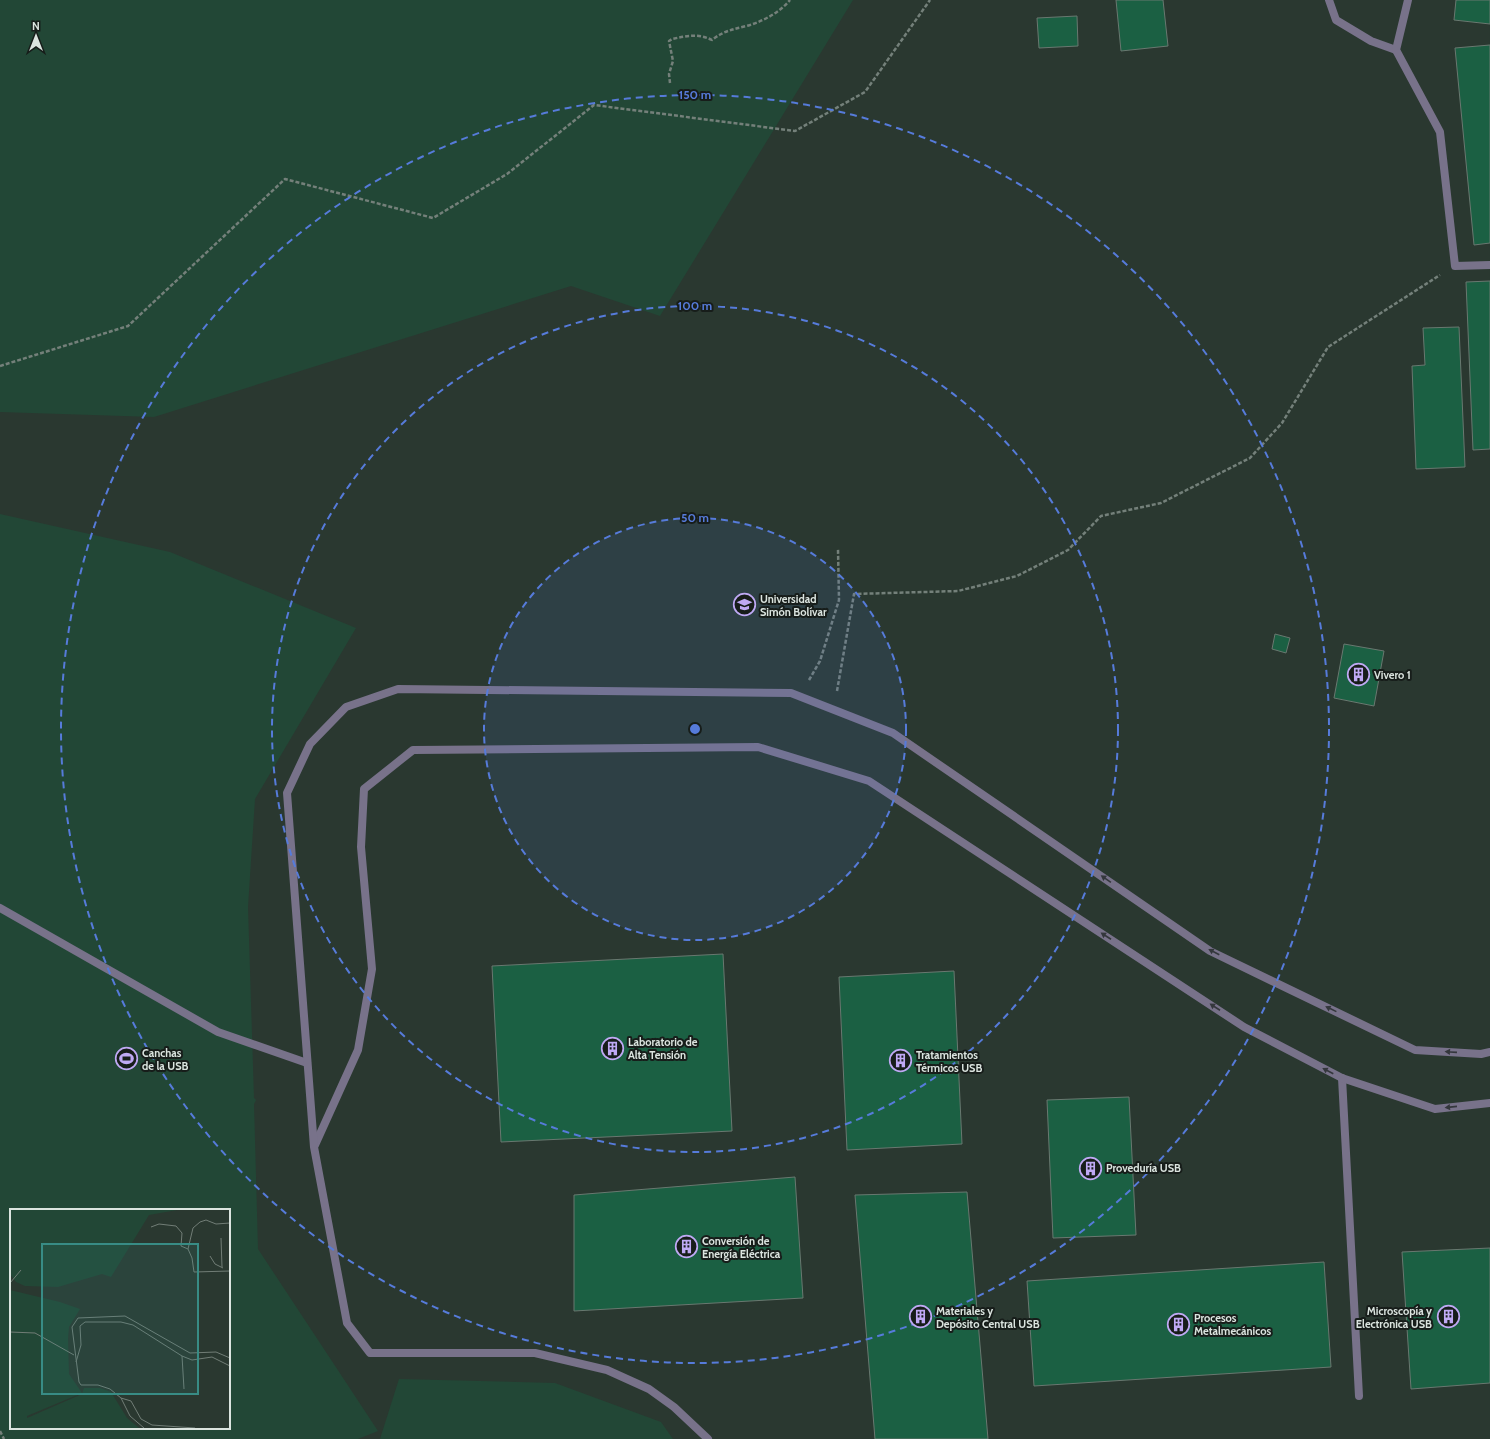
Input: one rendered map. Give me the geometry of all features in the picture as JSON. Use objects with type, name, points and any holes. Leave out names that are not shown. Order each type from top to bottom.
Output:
[{"type":"lane","points":[[1330,0],[1336,20],[1371,41],[1396,50]]},
{"type":"lane","points":[[1408,0],[1396,50],[1440,132],[1455,266],[1490,265]]},
{"type":"lane","points":[[708,1439],[679,1411],[649,1389],[607,1370],[535,1353],[370,1353],[347,1323],[314,1147],[287,793],[310,744],[346,707],[398,689],[791,692],[893,733],[1210,951],[1416,1050],[1481,1054],[1490,1052]]},
{"type":"lane","points":[[314,1147],[358,1050],[372,969],[361,847],[364,789],[413,750],[758,747],[869,781],[1244,1027],[1342,1078],[1435,1109],[1490,1103]]},
{"type":"lane","points":[[0,908],[218,1032],[307,1063]]},
{"type":"lane","points":[[1342,1078],[1358,1396]]},
{"type":"path","points":[[670,83],[669,74],[673,66],[669,45],[672,39],[691,35],[712,40],[728,30],[749,25],[772,16],[790,0]]},
{"type":"path","points":[[0,366],[128,326],[285,179],[433,218],[507,174],[594,105],[795,131],[865,92],[930,0]]},
{"type":"path","points":[[834,709],[854,594],[958,591],[1017,576],[1068,550],[1101,516],[1161,503],[1250,458],[1282,423],[1328,347],[1455,266]]},
{"type":"path","points":[[800,696],[820,661],[839,600],[838,549]]},
{"type":"path","points":[[0,1431],[4,1439]]},
{"type":"green space","points":[[0,0],[853,0],[660,316],[571,286],[154,417],[0,412]]},
{"type":"green space","name":"Canchas de la USB","points":[[0,514],[170,552],[356,628],[255,799],[248,907],[254,1098],[256,1100],[254,1104],[258,1249],[378,1431],[358,1439],[0,1439]]},
{"type":"green space","points":[[399,1379],[555,1383],[661,1422],[673,1439],[380,1439]]},
{"type":"building","points":[[1116,0],[1163,0],[1168,46],[1121,51]]},
{"type":"building","points":[[1456,0],[1490,0],[1490,24],[1454,20]]},
{"type":"building","points":[[1077,16],[1078,46],[1039,48],[1037,18]]},
{"type":"building","points":[[1490,45],[1490,243],[1474,245],[1455,48]]},
{"type":"building","points":[[1490,281],[1490,449],[1473,450],[1466,282]]},
{"type":"building","points":[[1459,327],[1465,467],[1416,469],[1412,366],[1425,365],[1423,328]]},
{"type":"building","points":[[1275,634],[1290,638],[1286,653],[1272,649]]},
{"type":"building","name":"Vivero 1","points":[[1344,644],[1384,651],[1374,706],[1334,698]]},
{"type":"building","name":"Laboratorio de Alta Tensión","points":[[723,954],[732,1131],[501,1142],[492,966]]},
{"type":"building","name":"Tratamientos Térmicos USB","points":[[954,971],[962,1144],[847,1150],[839,977]]},
{"type":"building","name":"Proveduría USB","points":[[1129,1097],[1136,1235],[1053,1238],[1047,1100]]},
{"type":"building","name":"Conversión de Energía Eléctrica","points":[[795,1177],[803,1298],[574,1311],[574,1195]]},
{"type":"building","name":"Materiales y Depósito Central USB","points":[[967,1192],[988,1439],[875,1439],[855,1195]]},
{"type":"building","name":"Microscopía y Electrónica USB","points":[[1490,1248],[1490,1383],[1411,1389],[1402,1252]]},
{"type":"building","name":"Procesos Metalmecánicos","points":[[1324,1262],[1331,1367],[1034,1386],[1027,1281]]},
{"type":"place","name":"Universidad Simón Bolívar","points":[[745,605]]},
{"type":"place","name":"Vivero 1","points":[[1359,675]]},
{"type":"place","name":"Laboratorio de Alta Tensión","points":[[612,1048]]},
{"type":"place","name":"Canchas de la USB","points":[[126,1059]]},
{"type":"place","name":"Tratamientos Térmicos USB","points":[[901,1061]]},
{"type":"place","name":"Proveduría USB","points":[[1091,1168]]},
{"type":"place","name":"Conversión de Energía Eléctrica","points":[[687,1247]]},
{"type":"place","name":"Materiales y Depósito Central USB","points":[[921,1317]]},
{"type":"place","name":"Microscopía y Electrónica USB","points":[[1448,1317]]},
{"type":"place","name":"Procesos Metalmecánicos","points":[[1179,1324]]}]
